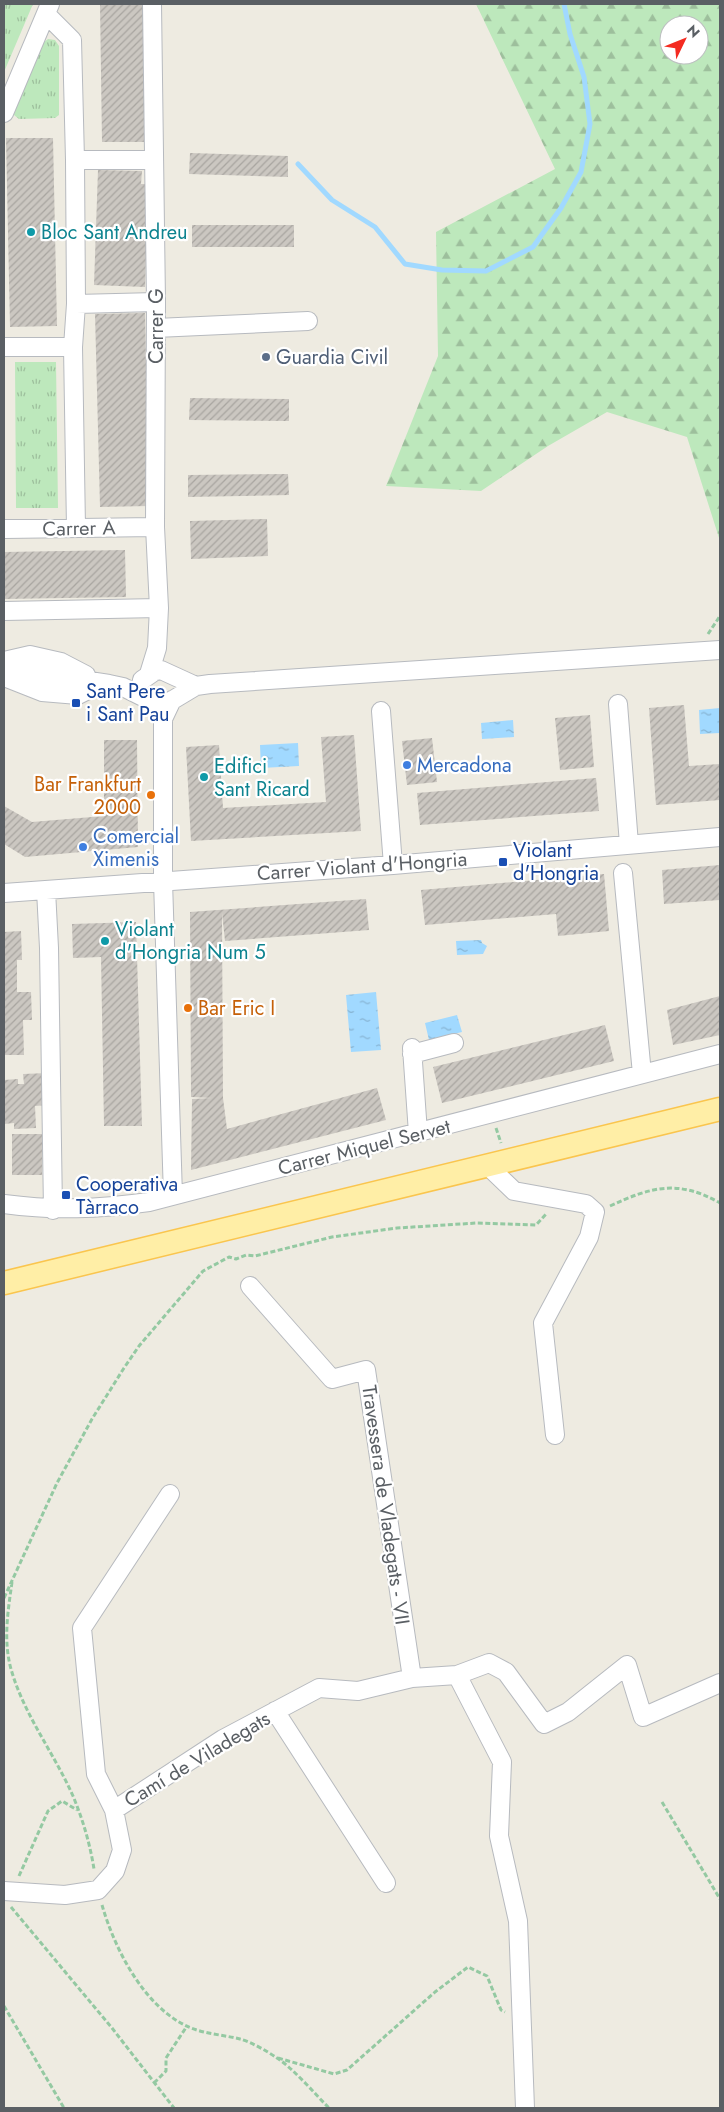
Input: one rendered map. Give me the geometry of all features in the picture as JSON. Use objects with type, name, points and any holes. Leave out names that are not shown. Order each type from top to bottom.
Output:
[{"type":"main road","points":[[4,1282],[720,1109]]},
{"type":"street","name":"Carrer G","points":[[152,4],[156,302],[155,527],[159,608],[157,648],[159,675]]},
{"type":"street","points":[[4,113],[48,9],[72,40],[75,160],[76,304],[73,347],[76,528]]},
{"type":"street","points":[[75,160],[154,160]]},
{"type":"street","points":[[76,304],[156,302]]},
{"type":"street","points":[[156,328],[308,321]]},
{"type":"street","points":[[4,348],[73,347]]},
{"type":"street","name":"Carrer A","points":[[4,529],[155,527]]},
{"type":"street","points":[[4,611],[159,608]]},
{"type":"street","points":[[123,687],[159,675],[196,686],[720,650]]},
{"type":"street","points":[[697,651],[720,660]]},
{"type":"street","points":[[4,660],[30,656],[61,662],[102,683]]},
{"type":"street","points":[[4,668],[123,687],[151,701],[165,704],[196,686]]},
{"type":"street","points":[[159,675],[178,686],[163,719],[163,881],[173,1196]]},
{"type":"street","points":[[159,675],[144,689],[163,719]]},
{"type":"street","points":[[4,677],[42,692],[78,695],[102,683]]},
{"type":"street","points":[[618,704],[629,844]]},
{"type":"street","points":[[381,711],[393,865]]},
{"type":"street","name":"Carrer Violant d'Hongria","points":[[4,893],[393,865],[720,837]]},
{"type":"street","points":[[623,873],[642,1074]]},
{"type":"street","points":[[46,890],[49,948],[53,1210]]},
{"type":"street","points":[[418,1133],[412,1051],[454,1043]]},
{"type":"street","name":"Carrer Miquel Servet","points":[[4,1204],[53,1210],[102,1209],[150,1202],[720,1054]]},
{"type":"street","points":[[497,1163],[514,1191],[586,1204],[595,1212],[589,1237],[543,1323],[554,1434]]},
{"type":"street","name":"Travessera de Vladegats - VII","points":[[250,1286],[332,1379],[366,1370],[412,1678]]},
{"type":"street","points":[[114,1810],[96,1774],[82,1628],[170,1494]]},
{"type":"street","name":"Camí de Viladegats","points":[[7,1892],[65,1895],[98,1890],[115,1871],[122,1850],[114,1810],[223,1739],[319,1688],[358,1691],[412,1678],[457,1675],[489,1663],[506,1672],[544,1724],[568,1712],[627,1665],[643,1717],[720,1683]]},
{"type":"street","points":[[457,1675],[502,1762],[499,1836],[518,1921],[525,2108]]},
{"type":"street","points":[[275,1712],[386,1883]]},
{"type":"path","points":[[492,1114],[497,1163]]},
{"type":"path","points":[[595,1212],[640,1193],[670,1187],[704,1194],[720,1203]]},
{"type":"path","points":[[4,1598],[57,1483],[92,1419],[139,1346],[203,1271],[229,1257],[236,1260],[246,1255],[255,1256],[332,1237],[397,1228],[477,1223],[536,1225],[559,1200]]},
{"type":"path","points":[[78,1810],[62,1801],[48,1811],[30,1856],[7,1892],[9,1905],[112,2028],[174,2108]]},
{"type":"path","points":[[662,1802],[720,1899]]},
{"type":"path","points":[[278,2058],[334,2074],[346,2070],[435,1992],[468,1966],[487,1976],[500,2010],[523,2022]]},
{"type":"path","points":[[4,2006],[64,2108]]},
{"type":"path","points":[[154,2083],[166,2071],[166,2058],[187,2026]]},
{"type":"green space","points":[[4,4],[33,4],[4,72]]},
{"type":"green space","points":[[476,4],[720,4],[720,541],[687,437],[607,412],[548,446],[481,491],[386,486],[438,356],[436,232],[555,169]]},
{"type":"green space","points":[[48,39],[55,40],[59,46],[59,115],[55,118],[19,119],[14,115],[14,109],[43,43]]},
{"type":"green space","points":[[15,362],[56,362],[58,508],[16,508]]},
{"type":"water","points":[[720,708],[720,733],[700,734],[699,710]]},
{"type":"water","points":[[513,720],[514,737],[482,739],[481,723]]},
{"type":"water","points":[[298,743],[299,766],[261,768],[260,745]]},
{"type":"water","points":[[481,940],[487,946],[483,954],[457,955],[456,941]]},
{"type":"water","points":[[376,992],[381,1050],[351,1052],[346,995]]},
{"type":"water","points":[[457,1015],[462,1032],[429,1040],[425,1023]]},
{"type":"building","points":[[100,4],[147,4],[149,142],[102,142]]},
{"type":"building","name":"Bloc Sant Andreu","points":[[6,138],[53,138],[57,326],[10,327]]},
{"type":"building","points":[[190,153],[288,156],[288,177],[189,174]]},
{"type":"building","points":[[98,170],[142,171],[141,184],[148,184],[145,287],[94,285]]},
{"type":"building","points":[[192,225],[294,225],[294,247],[192,247]]},
{"type":"building","points":[[145,313],[149,506],[100,507],[95,314]]},
{"type":"building","points":[[190,398],[289,399],[289,421],[189,420]]},
{"type":"building","points":[[288,474],[289,495],[188,497],[188,475]]},
{"type":"building","points":[[267,519],[268,556],[191,559],[190,521]]},
{"type":"building","points":[[125,550],[126,597],[4,599],[4,552]]},
{"type":"building","points":[[684,705],[689,766],[720,764],[720,800],[656,805],[649,708]]},
{"type":"building","points":[[590,715],[594,767],[560,770],[555,718]]},
{"type":"building","points":[[354,735],[361,831],[191,841],[186,747],[219,745],[223,808],[326,802],[321,737]]},
{"type":"building","points":[[432,738],[437,782],[407,785],[402,741]]},
{"type":"building","points":[[104,740],[137,740],[138,847],[25,857],[4,844],[4,806],[32,822],[104,816]]},
{"type":"building","points":[[596,778],[599,811],[420,825],[417,793]]},
{"type":"building","points":[[720,865],[720,900],[664,904],[662,870]]},
{"type":"building","points":[[604,874],[609,931],[558,936],[556,914],[425,925],[421,890]]},
{"type":"building","points":[[366,899],[369,930],[225,941],[222,913],[223,1098],[227,1129],[377,1088],[386,1120],[191,1170],[192,1099],[212,1098],[191,1097],[190,912]]},
{"type":"building","points":[[136,922],[142,1126],[104,1126],[101,957],[73,958],[72,924]]},
{"type":"building","points":[[21,931],[22,960],[17,960],[17,992],[31,992],[32,1020],[23,1020],[24,1055],[4,1055],[4,932]]},
{"type":"building","points":[[720,996],[720,1035],[673,1045],[667,1010]]},
{"type":"building","points":[[605,1025],[614,1061],[442,1103],[433,1067]]},
{"type":"building","points":[[48,1073],[49,1105],[35,1106],[36,1128],[14,1129],[14,1123],[4,1124],[4,1080],[18,1079],[18,1084],[24,1084],[23,1074]]},
{"type":"building","points":[[12,1134],[42,1134],[42,1175],[12,1175]]},
{"type":"waterway","points":[[298,164],[332,200],[375,227],[405,264],[442,270],[486,271],[533,247],[561,208],[581,172],[590,124],[584,77],[570,34],[564,4]]},
{"type":"place","name":"Bloc Sant Andreu","points":[[31,232]]},
{"type":"place","name":"Guardia Civil","points":[[266,357]]},
{"type":"place","name":"Sant Pere i Sant Pau","points":[[76,703]]},
{"type":"place","name":"Mercadona","points":[[407,765]]},
{"type":"place","name":"Edifici Sant Ricard","points":[[204,777]]},
{"type":"place","name":"Bar Frankfurt 2000","points":[[151,795]]},
{"type":"place","name":"Comercial Ximenis","points":[[83,847]]},
{"type":"place","name":"Violant d'Hongria","points":[[503,862]]},
{"type":"place","name":"Violant d'Hongria Num 5","points":[[105,941]]},
{"type":"place","name":"Bar Eric I","points":[[188,1008]]},
{"type":"place","name":"Cooperativa Tàrraco","points":[[66,1195]]}]
